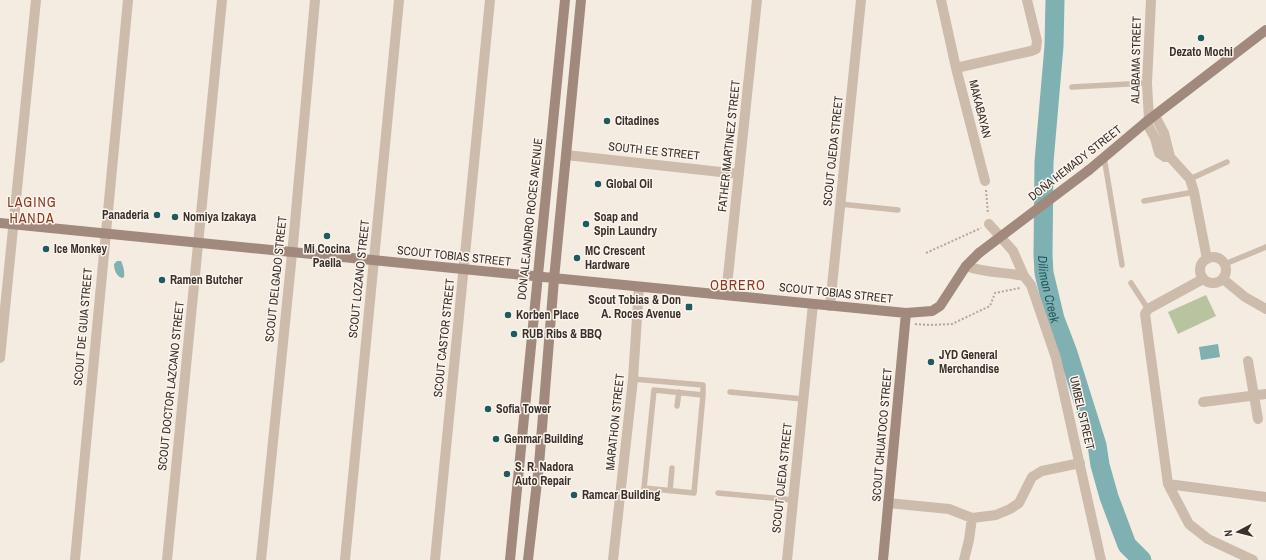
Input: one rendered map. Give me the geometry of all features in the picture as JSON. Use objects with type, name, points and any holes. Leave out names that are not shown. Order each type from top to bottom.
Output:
[{"type":"street","points":[[0,358],[36,0]]},
{"type":"street","name":"SCOUT DE GUIA STREET","points":[[75,560],[128,0]]},
{"type":"street","name":"SCOUT DOCTOR LAZCANO STREET","points":[[167,560],[222,0]]},
{"type":"street","name":"SCOUT DELGADO STREET","points":[[261,560],[292,252],[315,0]]},
{"type":"street","name":"SCOUT LOZANO STREET","points":[[345,560],[399,0]]},
{"type":"street","name":"SCOUT CASTOR STREET","points":[[435,560],[490,0]]},
{"type":"street","name":"DON ALEJANDRO ROCES AVENUE","points":[[510,560],[565,0]]},
{"type":"street","points":[[528,560],[539,465],[554,279],[580,0]]},
{"type":"street","name":"FATHER MARTINEZ STREET","points":[[726,295],[757,0]]},
{"type":"street","name":"SCOUT OJEDA STREET","points":[[830,306],[861,0]]},
{"type":"street","name":"MAKABAYAN","points":[[942,0],[956,68],[985,181]]},
{"type":"street","points":[[956,68],[1036,49],[1037,41],[1027,0]]},
{"type":"street","name":"ALABAMA STREET","points":[[1150,119],[1147,83],[1151,0]]},
{"type":"street","name":"DOÑA HEMADY STREET","points":[[906,318],[932,311],[940,306],[966,266],[979,253],[1089,170],[1150,119],[1266,30]]},
{"type":"street","points":[[1150,119],[1164,133],[1170,158],[1190,179],[1194,192],[1207,259]]},
{"type":"street","name":"SOUTH EE STREET","points":[[566,155],[739,174]]},
{"type":"street","name":"SCOUT TOBIAS STREET","points":[[0,223],[813,304],[906,318]]},
{"type":"street","name":"UMBEL STREET","points":[[989,224],[1013,251],[1024,276],[1030,285],[1056,358],[1101,560]]},
{"type":"street","points":[[1216,257],[1225,264],[1226,271],[1223,279],[1213,284],[1203,279],[1201,275],[1201,266],[1207,259],[1216,257]]},
{"type":"street","points":[[966,266],[984,272],[1010,273],[1024,276]]},
{"type":"street","points":[[1203,279],[1148,309],[1145,314],[1168,484],[1189,524],[1208,539],[1253,560]]},
{"type":"street","points":[[1223,279],[1266,309]]},
{"type":"street","name":"MARATHON STREET","points":[[613,560],[633,379],[639,287]]},
{"type":"street","name":"SCOUT OJEDA STREET","points":[[787,560],[802,399],[813,304]]},
{"type":"street","name":"SCOUT CHUATOCO STREET","points":[[883,560],[906,318]]},
{"type":"street","points":[[1248,361],[1258,419]]},
{"type":"street","points":[[1204,402],[1266,394]]},
{"type":"street","points":[[888,503],[949,509],[972,518],[996,515],[1010,510],[1019,503],[1032,477],[1042,471],[1080,463]]},
{"type":"street","points":[[1168,484],[1266,497]]},
{"type":"street","points":[[964,560],[972,518]]},
{"type":"lane","points":[[1072,87],[1147,83]]},
{"type":"lane","points":[[1104,157],[1122,265]]},
{"type":"lane","points":[[1190,179],[1227,162]]},
{"type":"lane","points":[[1144,201],[1194,192]]},
{"type":"lane","points":[[840,204],[898,210]]},
{"type":"lane","points":[[1225,264],[1266,247]]},
{"type":"lane","points":[[1131,283],[1148,309]]},
{"type":"lane","points":[[633,379],[703,384],[703,395],[694,493],[644,488],[654,390],[703,395]]},
{"type":"lane","points":[[678,406],[679,392]]},
{"type":"lane","points":[[730,392],[802,399]]},
{"type":"lane","points":[[670,491],[672,468]]},
{"type":"lane","points":[[718,493],[793,500]]},
{"type":"path","points":[[926,253],[989,224],[985,181]]},
{"type":"path","points":[[906,318],[929,325],[952,324],[990,306],[995,293],[1008,290]]},
{"type":"green space","points":[[1206,295],[1216,316],[1178,334],[1168,312]]},
{"type":"water","points":[[117,261],[121,261],[123,267],[124,277],[122,278],[118,276],[115,270],[114,264]]},
{"type":"water","points":[[1218,344],[1220,357],[1201,360],[1199,347]]},
{"type":"waterway","name":"Diliman Creek","points":[[1055,0],[1054,46],[1044,162],[1044,273],[1055,319],[1068,353],[1097,445],[1100,465],[1109,497],[1127,545],[1142,560]]},
{"type":"place","name":"Dezato Mochi","points":[[1201,38]]},
{"type":"place","name":"Citadines","points":[[607,121]]},
{"type":"place","name":"Global Oil","points":[[598,184]]},
{"type":"place","name":"Panaderia","points":[[157,215]]},
{"type":"place","name":"Nomiya Izakaya","points":[[175,217]]},
{"type":"place","name":"Soap and Spin Laundry","points":[[586,224]]},
{"type":"place","name":"Mi Cocina Paella","points":[[327,236]]},
{"type":"place","name":"Ice Monkey","points":[[46,249]]},
{"type":"place","name":"MC Crescent Hardware","points":[[577,258]]},
{"type":"place","name":"Ramen Butcher","points":[[162,280]]},
{"type":"place","name":"Scout Tobias & Don A. Roces Avenue","points":[[689,307]]},
{"type":"place","name":"Korben Place","points":[[508,315]]},
{"type":"place","name":"RUB Ribs & BBQ","points":[[514,334]]},
{"type":"place","name":"JYD General Merchandise","points":[[931,362]]},
{"type":"place","name":"Sofia Tower","points":[[488,409]]},
{"type":"place","name":"Genmar Building","points":[[496,439]]},
{"type":"place","name":"S. R. Nadora Auto Repair","points":[[507,474]]},
{"type":"place","name":"Ramcar Building","points":[[574,495]]},
{"type":"district","name":"LAGING HANDA","points":[[32,210]]},
{"type":"district","name":"OBRERO","points":[[738,285]]}]
